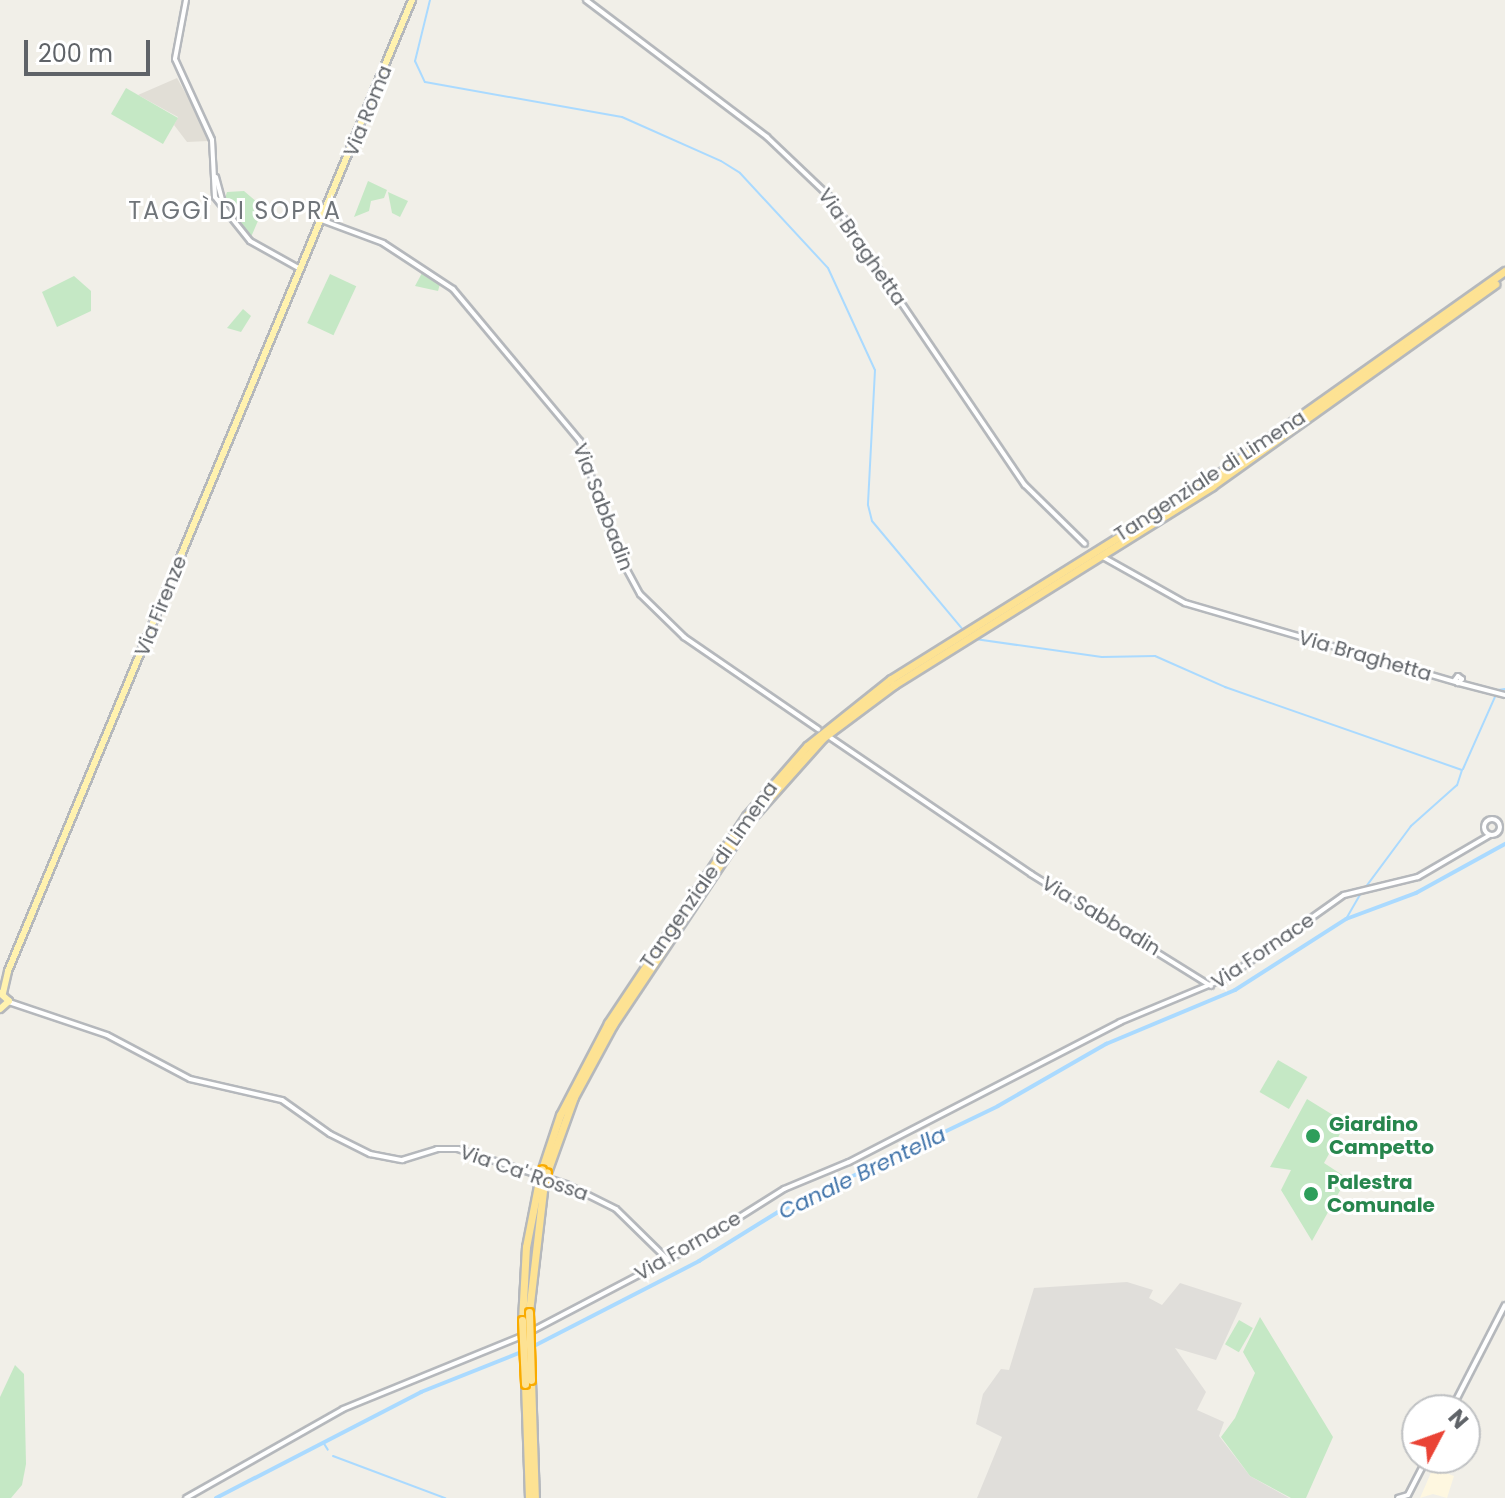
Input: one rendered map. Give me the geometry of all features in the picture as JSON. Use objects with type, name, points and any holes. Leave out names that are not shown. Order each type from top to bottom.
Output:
[{"type":"highway","name":"Tangenziale di Limena","points":[[528,1382],[522,1320],[526,1247],[560,1115],[593,1048],[746,816],[783,771],[837,720],[1211,479],[1505,274]]},
{"type":"highway","name":"Tangenziale di Limena","points":[[532,1498],[529,1312],[542,1182]]},
{"type":"main road","name":"Via Roma","points":[[324,221],[412,0]]},
{"type":"main road","name":"Via Firenze","points":[[2,993],[8,971],[324,221]]},
{"type":"main road","points":[[0,1009],[9,1002],[2,993]]},
{"type":"street","points":[[186,0],[175,59],[211,136],[215,197],[250,241],[301,270]]},
{"type":"street","name":"Via Braghetta","points":[[586,0],[755,127],[829,196],[1025,485],[1085,544]]},
{"type":"street","name":"Via Sabbadin","points":[[324,221],[383,243],[453,289],[580,441],[614,546],[640,594],[684,637],[818,729]]},
{"type":"street","name":"Via Braghetta","points":[[1103,557],[1185,603],[1500,694]]},
{"type":"street","name":"Via Sabbadin","points":[[831,738],[1031,874],[1211,986]]},
{"type":"street","name":"Via Fornace","points":[[186,1498],[343,1409],[500,1347],[668,1260],[784,1189],[849,1162],[1120,1022],[1211,986],[1280,944],[1334,901],[1360,890],[1418,877],[1502,828],[1489,819],[1485,831]]},
{"type":"street","points":[[1485,831],[1490,835]]},
{"type":"street","points":[[1484,840],[1485,831]]},
{"type":"street","name":"Via Ca' Rossa","points":[[9,1002],[107,1035],[190,1079],[282,1100],[335,1138],[370,1154],[402,1160],[437,1149],[458,1149],[566,1184],[616,1209],[668,1260]]},
{"type":"street","points":[[1459,1394],[1505,1305]]},
{"type":"street","points":[[1398,1498],[1410,1496],[1420,1474]]},
{"type":"shaded area","points":[[177,78],[202,123],[208,141],[187,142],[174,125],[178,117],[138,95]]},
{"type":"shaded area","points":[[1127,1282],[1153,1290],[1149,1298],[1162,1305],[1180,1283],[1242,1303],[1216,1360],[1175,1348],[1206,1392],[1197,1410],[1224,1422],[1219,1436],[1250,1476],[1289,1498],[977,1498],[1002,1437],[976,1424],[983,1394],[1001,1369],[1009,1370],[1034,1288]]},
{"type":"shaded area","points":[[1430,1474],[1454,1476],[1447,1498],[1433,1494],[1420,1498]]},
{"type":"green space","points":[[126,88],[178,118],[163,144],[111,114]]},
{"type":"green space","points":[[368,181],[387,190],[384,198],[371,201],[369,211],[354,217]]},
{"type":"green space","points":[[244,191],[273,216],[261,214],[251,237],[225,198],[227,192]]},
{"type":"green space","points":[[388,192],[408,201],[400,217],[392,213]]},
{"type":"green space","points":[[422,273],[440,284],[438,291],[415,286]]},
{"type":"green space","points":[[330,274],[356,286],[333,335],[307,323]]},
{"type":"green space","points":[[74,276],[91,291],[91,311],[57,327],[42,292]]},
{"type":"green space","points":[[243,309],[251,316],[241,332],[227,328]]},
{"type":"green space","points":[[1278,1060],[1307,1077],[1289,1109],[1260,1092]]},
{"type":"green space","points":[[1307,1099],[1346,1123],[1324,1163],[1347,1178],[1312,1241],[1281,1190],[1291,1170],[1270,1167]]},
{"type":"green space","points":[[1260,1317],[1333,1437],[1306,1498],[1291,1498],[1250,1476],[1221,1437],[1235,1418],[1255,1373],[1243,1352]]},
{"type":"green space","points":[[1239,1320],[1253,1328],[1239,1352],[1225,1344]]},
{"type":"green space","points":[[15,1365],[24,1374],[26,1464],[22,1485],[11,1498],[0,1498],[0,1397]]},
{"type":"waterway","points":[[430,0],[415,61],[425,82],[622,117],[721,161],[740,173],[828,268],[875,370],[868,505],[872,521],[964,631]]},
{"type":"waterway","points":[[975,639],[1102,657],[1155,656],[1225,687],[1462,770],[1457,785],[1411,826],[1365,888]]},
{"type":"waterway","points":[[1463,769],[1498,690],[1505,689]]},
{"type":"waterway","name":"Canale Brentella","points":[[532,1347],[699,1261],[778,1212],[998,1106],[1106,1044],[1235,990],[1346,919],[1416,893],[1505,844]]},
{"type":"waterway","points":[[1346,919],[1361,893]]},
{"type":"waterway","name":"Canale Brentella","points":[[216,1498],[421,1392],[524,1351]]},
{"type":"waterway","points":[[323,1442],[328,1450]]},
{"type":"waterway","points":[[333,1456],[445,1498]]},
{"type":"place","name":"Giardino Campetto","points":[[1313,1136]]},
{"type":"place","name":"Palestra Comunale","points":[[1311,1194]]},
{"type":"district","name":"TAGGÌ DI SOPRA","points":[[235,211]]}]
